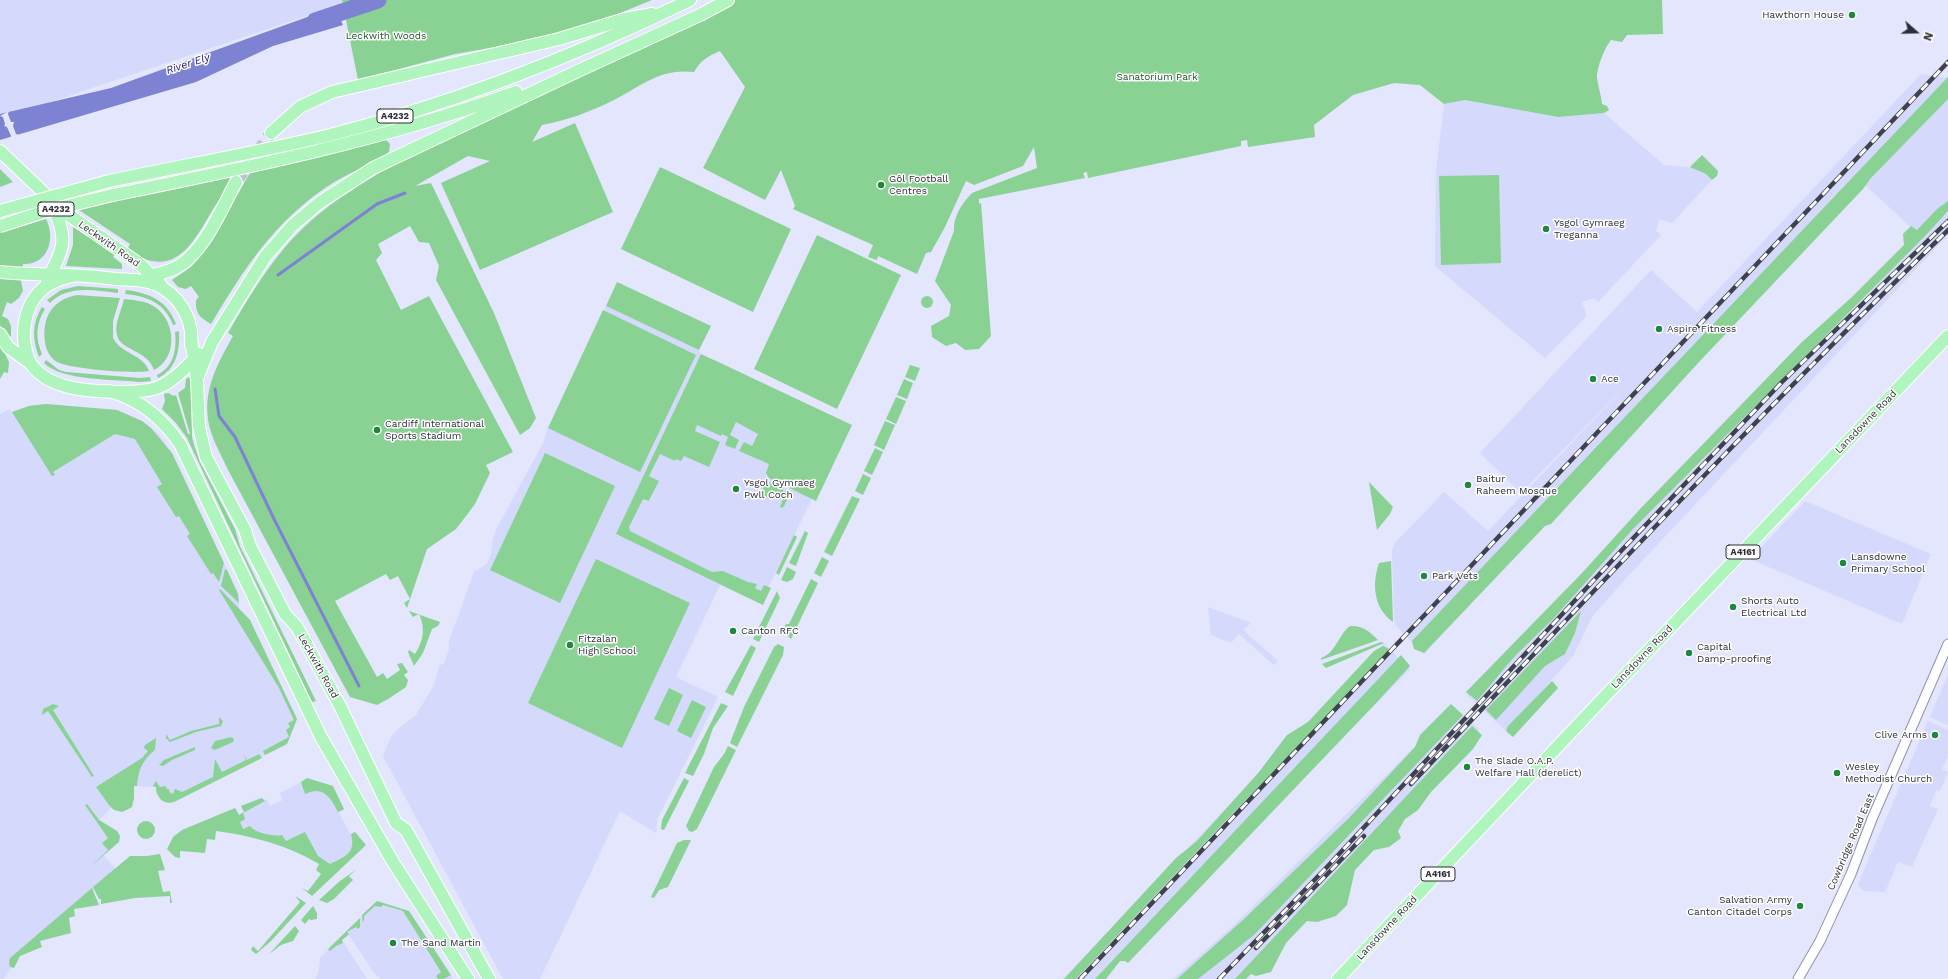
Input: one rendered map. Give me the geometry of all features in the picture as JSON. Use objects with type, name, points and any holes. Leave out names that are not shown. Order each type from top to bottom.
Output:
[{"type":"main road","name":"A4232","points":[[0,211],[109,181],[326,136],[396,116],[535,69],[608,39],[690,0]]},
{"type":"main road","name":"A4232","points":[[0,226],[43,212],[113,195],[292,158],[407,128],[466,110],[580,70],[700,15],[728,0]]},
{"type":"main road","points":[[271,133],[300,108],[332,92],[558,39],[625,18],[668,11]]},
{"type":"main road","points":[[197,380],[212,342],[248,281],[269,252],[292,226],[319,203],[373,168],[580,70]]},
{"type":"main road","name":"Leckwith Road","points":[[0,151],[50,199],[80,224],[141,265],[182,306],[188,319],[195,358],[199,427],[203,449],[208,462],[245,530],[250,546],[285,614],[297,627],[340,706],[396,823],[406,830],[489,979]]},
{"type":"main road","points":[[136,281],[174,269],[191,257],[200,246],[236,182]]},
{"type":"main road","name":"Leckwith Road","points":[[42,290],[59,256],[63,240],[60,223],[50,199]]},
{"type":"main road","points":[[0,272],[136,281],[154,284],[166,290]]},
{"type":"main road","points":[[30,364],[25,349],[23,325],[30,306],[42,290],[57,280],[72,276]]},
{"type":"main road","points":[[0,334],[8,347],[55,383],[66,387],[109,391],[136,391],[158,387],[172,379],[212,342]]},
{"type":"main road","name":"Lansdowne Road","points":[[1338,979],[1614,686],[1948,336]]},
{"type":"main road","points":[[181,370],[188,359],[191,338]]},
{"type":"main road","points":[[109,391],[119,394],[142,406],[166,426],[180,444],[321,737],[393,862],[468,979]]},
{"type":"street","name":"Cowbridge Road East","points":[[1798,979],[1820,940],[1851,874],[1872,819],[1948,644]]},
{"type":"shaded area","points":[[0,0],[342,0],[342,4],[0,119]]},
{"type":"shaded area","points":[[1921,74],[1948,78],[1948,204],[1920,231],[1948,213],[1948,235],[1630,574],[1592,617],[1573,656],[1506,731],[1467,695],[1917,233],[1864,184],[1424,654],[1396,626],[1394,619],[1392,550],[1395,543],[1444,492],[1488,531],[1644,367],[1521,493],[1480,453],[1651,270],[1697,312]]},
{"type":"shaded area","name":"Ysgol Gymraeg Treganna","points":[[1465,100],[1558,117],[1604,113],[1664,165],[1694,168],[1706,174],[1712,180],[1672,223],[1659,219],[1656,231],[1661,235],[1598,302],[1594,298],[1582,302],[1586,317],[1545,358],[1435,266],[1436,171],[1444,104]]},
{"type":"shaded area","name":"Fitzalan High School","points":[[606,306],[699,350],[701,354],[616,535],[622,537],[642,498],[650,501],[659,481],[649,476],[660,453],[670,458],[715,360],[849,424],[763,598],[763,605],[720,585],[676,677],[718,697],[657,820],[656,833],[620,811],[540,979],[503,979],[383,756],[391,737],[398,729],[416,715],[434,685],[439,666],[444,663],[449,649],[449,641],[474,572],[487,564],[497,528],[543,443],[548,428]]},
{"type":"shaded area","points":[[46,404],[117,410],[142,421],[158,434],[176,462],[238,593],[239,610],[250,620],[297,719],[287,744],[174,802],[167,803],[161,800],[156,793],[156,787],[134,786],[134,798],[130,809],[122,812],[111,808],[99,820],[117,831],[120,836],[119,842],[103,855],[117,870],[12,960],[11,968],[7,975],[3,979],[0,979],[0,414],[9,409],[12,412],[29,406]]},
{"type":"shaded area","name":"Lansdowne Primary School","points":[[1805,501],[1931,554],[1902,624],[1750,559]]},
{"type":"shaded area","points":[[1208,607],[1251,623],[1243,630],[1278,661],[1274,665],[1239,634],[1231,643],[1211,635]]},
{"type":"shaded area","points":[[1384,643],[1410,669],[1103,979],[1063,979]]},
{"type":"shaded area","points":[[1948,674],[1948,725],[1930,717]]},
{"type":"shaded area","points":[[1454,708],[1479,729],[1246,979],[1173,979],[1234,925]]},
{"type":"shaded area","points":[[1928,721],[1948,730],[1948,757],[1942,769],[1948,772],[1940,791],[1936,790],[1930,806],[1938,809],[1912,867],[1898,862],[1885,892],[1865,891],[1861,889],[1858,884]]},
{"type":"shaded area","points":[[307,779],[331,786],[344,810],[339,813],[350,834],[355,832],[363,846],[330,864],[281,839],[237,828],[236,808],[239,815],[244,812],[241,806],[259,798],[267,800],[270,806],[283,800],[280,793]]},
{"type":"shaded area","points":[[375,903],[410,913],[453,979],[381,979],[374,973],[349,935],[342,940],[367,979],[316,979],[320,958]]},
{"type":"green space","name":"Leckwith Woods","points":[[342,0],[652,0],[566,35],[455,54],[358,80]]},
{"type":"green space","name":"Sanatorium Park","points":[[728,0],[1662,0],[1663,34],[1627,35],[1622,42],[1611,40],[1602,57],[1597,75],[1602,104],[1607,106],[1609,110],[1604,113],[1558,117],[1465,100],[1444,104],[1420,85],[1394,83],[1353,95],[1314,125],[1315,137],[1248,147],[1247,140],[1241,141],[1241,146],[1088,178],[1087,172],[1083,173],[1085,178],[979,199],[979,204],[981,203],[991,336],[979,349],[965,350],[956,343],[946,346],[932,337],[931,326],[949,316],[951,305],[935,281],[954,231],[957,215],[965,201],[972,193],[1037,168],[1034,147],[1023,166],[974,185],[966,181],[945,227],[931,252],[926,253],[917,274],[878,256],[877,260],[868,257],[873,245],[793,209],[795,206],[781,170],[765,200],[703,168],[745,87],[720,51],[705,59],[694,72],[670,73],[660,76],[595,109],[568,119],[542,125],[532,142],[575,123],[613,212],[480,270],[441,183],[490,161],[468,156],[415,186],[431,183],[494,313],[536,418],[530,428],[520,435],[436,280],[439,266],[429,243],[419,242],[410,226],[378,244],[382,253],[376,260],[401,310],[429,296],[513,452],[486,465],[490,473],[475,504],[456,529],[427,549],[407,608],[404,603],[410,599],[398,576],[390,580],[386,574],[335,601],[377,677],[383,673],[387,679],[400,670],[397,664],[402,663],[408,672],[404,675],[408,680],[406,687],[377,705],[350,697],[227,468],[212,435],[208,421],[208,395],[215,371],[233,336],[228,333],[257,285],[291,240],[319,214],[355,188],[413,154],[600,61]]},
{"type":"green space","points":[[1948,77],[1948,99],[1870,179],[1863,189],[1699,362],[1551,524],[1545,526],[1424,653],[1414,649],[1412,641]]},
{"type":"green space","points":[[386,140],[390,144],[389,152],[328,186],[291,215],[261,248],[235,284],[211,324],[199,315],[196,308],[196,300],[199,297],[191,286],[186,289],[178,287],[172,280],[191,267],[204,252],[250,173]]},
{"type":"green space","points":[[1702,155],[1718,171],[1717,176],[1712,180],[1706,174],[1690,167]]},
{"type":"green space","points":[[660,167],[791,229],[753,312],[621,249]]},
{"type":"green space","points":[[0,169],[13,182],[0,187]]},
{"type":"green space","points":[[1499,175],[1501,263],[1441,265],[1439,176]]},
{"type":"green space","points":[[231,177],[226,190],[189,247],[179,255],[169,260],[157,262],[143,258],[127,250],[130,244],[79,210],[110,202]]},
{"type":"green space","points":[[1948,201],[1948,211],[1926,235],[1633,529],[1554,618],[1514,657],[1477,701],[1466,692],[1582,573],[1641,508],[1801,343],[1853,296],[1904,245],[1903,234],[1911,226],[1917,230],[1937,209]]},
{"type":"green space","points":[[46,219],[49,227],[50,242],[44,255],[39,260],[32,263],[23,264],[22,269],[0,266],[0,233]]},
{"type":"green space","points":[[73,227],[115,254],[113,257],[122,264],[122,269],[66,266],[73,245]]},
{"type":"green space","points":[[817,235],[901,275],[837,409],[754,369]]},
{"type":"green space","points":[[0,277],[21,280],[23,291],[19,298],[11,304],[7,302],[2,316],[8,319],[11,326],[11,336],[9,338],[0,325]]},
{"type":"green space","points":[[617,282],[711,326],[699,350],[606,306]]},
{"type":"green space","points":[[78,286],[118,289],[118,293],[82,290],[65,293],[50,303],[47,300],[61,290]]},
{"type":"green space","points":[[126,290],[142,293],[162,303],[168,309],[176,324],[173,325],[170,317],[160,306],[148,299],[125,294]]},
{"type":"green space","points":[[77,295],[120,298],[113,321],[113,338],[121,348],[142,361],[149,371],[130,372],[88,369],[64,365],[57,362],[50,356],[47,351],[44,333],[47,317],[55,305],[68,297]]},
{"type":"green space","points":[[925,296],[929,296],[933,302],[929,308],[925,308],[921,304],[921,300]]},
{"type":"green space","points":[[124,299],[140,301],[152,305],[162,313],[167,321],[171,339],[170,348],[167,357],[162,364],[154,370],[151,363],[146,358],[128,348],[119,340],[116,330]]},
{"type":"green space","points":[[42,307],[45,309],[38,325],[38,342],[42,354],[39,357],[35,344],[34,331],[36,319]]},
{"type":"green space","points":[[603,310],[696,355],[640,472],[548,428]]},
{"type":"green space","points":[[179,331],[179,345],[176,358],[169,369],[158,378],[157,375],[163,372],[171,362],[175,351],[175,332]]},
{"type":"green space","points":[[0,344],[9,362],[8,373],[4,372],[0,379]]},
{"type":"green space","points":[[701,354],[852,425],[816,501],[769,478],[766,473],[769,464],[739,451],[744,442],[752,446],[758,434],[736,422],[730,435],[739,440],[735,449],[725,445],[728,437],[722,434],[721,436],[697,425],[695,431],[720,442],[709,467],[684,456],[681,461],[676,459],[675,461],[660,454],[649,476],[659,481],[649,501],[643,499],[629,527],[630,531],[712,572],[723,571],[748,582],[757,584],[755,588],[761,591],[764,585],[771,588],[763,605],[616,534]]},
{"type":"green space","points":[[46,360],[59,370],[66,372],[140,378],[150,377],[151,381],[140,382],[75,376],[52,369],[44,363]]},
{"type":"green space","points":[[910,365],[920,368],[915,381],[905,377]]},
{"type":"green space","points":[[189,377],[191,378],[192,437],[200,462],[235,529],[240,546],[316,701],[312,702],[187,438],[176,423],[162,409],[165,401],[164,394],[168,393],[174,396],[176,395],[188,434],[190,434],[178,393],[185,388],[186,379]]},
{"type":"green space","points":[[904,379],[913,383],[907,399],[897,395]]},
{"type":"green space","points":[[896,397],[906,401],[896,424],[886,419]]},
{"type":"green space","points":[[46,404],[117,410],[142,421],[151,428],[172,453],[224,563],[219,582],[213,573],[211,574],[187,536],[190,534],[179,516],[176,517],[157,487],[162,484],[135,439],[115,434],[53,472],[55,475],[52,476],[12,412],[29,406]]},
{"type":"green space","points":[[885,421],[895,425],[884,450],[874,445]]},
{"type":"green space","points":[[875,448],[883,452],[872,475],[864,471]]},
{"type":"green space","points":[[545,453],[615,486],[560,603],[490,570]]},
{"type":"green space","points":[[863,474],[871,478],[863,495],[855,491]]},
{"type":"green space","points":[[1369,482],[1393,507],[1390,514],[1377,530]]},
{"type":"green space","points":[[770,483],[790,494],[782,508],[780,507],[783,499],[770,492],[767,497],[760,494],[763,488],[760,486]]},
{"type":"green space","points":[[852,496],[860,499],[832,556],[824,552]]},
{"type":"green space","points":[[805,531],[808,533],[796,566],[789,563]]},
{"type":"green space","points":[[794,535],[797,537],[779,575],[776,573]]},
{"type":"green space","points":[[822,557],[829,561],[821,577],[814,573]]},
{"type":"green space","points":[[596,559],[690,603],[622,748],[528,703]]},
{"type":"green space","points":[[1391,561],[1393,622],[1381,610],[1375,587],[1375,579],[1379,563]]},
{"type":"green space","points":[[787,567],[796,572],[793,579],[787,582],[781,580]]},
{"type":"green space","points":[[225,569],[227,570],[238,594],[239,603],[221,586]]},
{"type":"green space","points":[[811,579],[818,583],[791,639],[785,632],[784,628],[786,624],[789,624]]},
{"type":"green space","points":[[220,589],[250,620],[297,719],[287,744],[265,755],[263,751],[289,737],[286,730],[290,727],[288,723],[294,720],[279,688],[219,590]]},
{"type":"green space","points":[[777,591],[780,598],[759,642],[753,639]]},
{"type":"green space","points":[[409,611],[418,614],[413,617]]},
{"type":"green space","points":[[1581,611],[1575,633],[1565,654],[1545,666],[1496,720],[1486,710]]},
{"type":"green space","points":[[419,615],[440,622],[438,626],[432,629],[423,653],[414,666],[408,652],[409,650],[415,654],[422,640],[423,630]]},
{"type":"green space","points":[[1350,626],[1362,628],[1378,640],[1321,660],[1321,658],[1326,656],[1334,648]]},
{"type":"green space","points":[[1381,642],[1384,643],[1326,668],[1322,664]]},
{"type":"green space","points":[[778,644],[784,647],[783,655],[737,747],[730,743],[744,707],[774,647]]},
{"type":"green space","points":[[751,645],[756,648],[733,696],[725,692]]},
{"type":"green space","points":[[1383,646],[1389,649],[1313,732],[1234,812],[1076,979],[1064,979],[1176,858],[1197,841],[1259,772],[1287,735],[1308,722],[1374,651]]},
{"type":"green space","points":[[1401,655],[1410,666],[1379,700],[1128,963],[1125,961],[1120,961],[1106,979],[1095,979]]},
{"type":"green space","points":[[1552,681],[1558,688],[1513,737],[1506,731],[1508,726]]},
{"type":"green space","points":[[669,688],[683,695],[669,726],[654,719]]},
{"type":"green space","points":[[692,700],[706,707],[691,738],[677,731]]},
{"type":"green space","points":[[721,703],[728,706],[713,728],[704,754],[693,776],[685,773]]},
{"type":"green space","points":[[53,704],[59,706],[53,710],[94,776],[92,777],[48,711],[42,715],[43,709]]},
{"type":"green space","points":[[1451,704],[1463,715],[1254,935],[1198,979],[1177,979],[1244,919],[1349,818],[1415,747],[1420,735]]},
{"type":"green space","points":[[219,717],[223,721],[221,726],[196,732],[170,742],[166,738],[166,734],[170,740],[191,731],[219,724]]},
{"type":"green space","points":[[1472,726],[1482,735],[1473,749],[1431,792],[1418,810],[1405,819],[1398,831],[1401,838],[1389,847],[1374,850],[1355,870],[1347,905],[1336,916],[1317,922],[1307,921],[1286,943],[1271,972],[1256,976],[1251,974],[1246,979],[1235,979]]},
{"type":"green space","points":[[231,737],[234,739],[233,742],[215,750],[211,748],[215,741]]},
{"type":"green space","points":[[156,738],[155,750],[144,761],[140,770],[137,786],[134,786],[132,807],[122,812],[114,810],[96,787],[142,758],[148,751],[144,748],[145,745]]},
{"type":"green space","points":[[728,746],[736,750],[697,829],[692,832],[689,831],[686,826],[714,767]]},
{"type":"green space","points":[[195,747],[195,750],[172,760],[163,766],[159,765],[164,760]]},
{"type":"green space","points":[[243,754],[247,760],[259,754],[262,758],[174,802],[170,803],[163,801],[157,794],[156,787],[153,786],[156,781],[160,787],[166,786],[166,788],[170,790],[169,792],[173,794],[175,789],[182,792],[213,777],[215,759],[222,772],[246,760]]},
{"type":"green space","points":[[307,778],[333,786],[344,809],[338,812],[326,794],[322,792],[317,791],[305,794],[301,782]]},
{"type":"green space","points":[[684,778],[689,781],[664,830],[661,829],[662,820]]},
{"type":"green space","points":[[262,798],[265,801],[243,813],[245,819],[240,822],[243,829],[250,826],[256,831],[265,834],[282,835],[286,841],[305,832],[318,856],[330,864],[345,856],[351,850],[351,834],[355,832],[366,845],[312,896],[302,888],[308,891],[321,874],[316,870],[319,864],[307,857],[269,842],[216,831],[215,840],[207,839],[205,853],[180,851],[180,858],[175,857],[167,849],[173,837],[182,830],[235,808],[239,815],[244,812],[241,806]]},
{"type":"green space","points":[[87,804],[99,820],[117,831],[120,836],[119,842],[90,867],[108,850],[102,843],[108,838],[85,805]]},
{"type":"green space","points":[[146,821],[152,824],[155,830],[152,836],[146,839],[140,836],[137,830],[140,824]]},
{"type":"green space","points":[[684,840],[691,840],[668,887],[659,890],[654,898],[651,897],[677,843]]},
{"type":"green space","points":[[160,854],[165,870],[158,871],[163,892],[170,891],[172,903],[170,903],[170,896],[135,898],[101,904],[101,899],[99,899],[93,887],[130,856]]},
{"type":"green space","points":[[357,869],[349,876],[353,880],[334,899],[327,903],[319,900],[340,881]]},
{"type":"green space","points":[[92,888],[99,905],[74,909],[75,916],[69,918],[71,933],[40,941],[42,947],[20,956],[14,968],[10,967],[10,958]]},
{"type":"green space","points":[[295,896],[306,903],[271,941],[256,954],[251,950],[253,946],[258,951],[300,902]]},
{"type":"green space","points":[[377,901],[409,911],[451,975],[444,979],[438,979],[436,976],[441,972],[403,911],[383,905],[381,907],[375,906],[364,916],[363,922],[362,915]]},
{"type":"green space","points":[[313,906],[317,913],[317,919],[309,919],[305,924],[301,920]]},
{"type":"green space","points":[[360,918],[360,927],[358,929],[356,927],[347,932],[349,934],[342,940],[343,943],[330,951],[328,949]]},
{"type":"green space","points":[[295,926],[299,931],[293,941],[281,945],[269,954]]},
{"type":"water","points":[[335,7],[343,25],[273,46],[196,82],[0,140],[0,114],[111,88]]},
{"type":"pier","points":[[9,111],[8,114],[11,122],[14,122],[13,126],[16,134],[19,135],[10,139],[11,136],[7,127],[4,126],[5,124],[3,117],[0,116]]},
{"type":"waterway","name":"River Ely","points":[[315,21],[378,0]]},
{"type":"waterway","points":[[278,275],[377,204],[405,193]]},
{"type":"waterway","points":[[215,389],[219,416],[235,437],[274,519],[359,686]]},
{"type":"tunnel","points":[[236,182],[271,133]]},
{"type":"railway","points":[[1080,979],[1948,62]]},
{"type":"railway","points":[[1219,979],[1327,867],[1620,552],[1782,382],[1948,221]]},
{"type":"railway","points":[[1411,784],[1744,435],[1948,230]]},
{"type":"railway","points":[[1256,948],[1364,836]]},
{"type":"place","name":"Hawthorn House","points":[[1852,15]]},
{"type":"place","name":"Gôl Football Centres","points":[[881,185]]},
{"type":"place","name":"Ysgol Gymraeg Treganna","points":[[1546,229]]},
{"type":"place","name":"Aspire Fitness","points":[[1659,329]]},
{"type":"place","name":"Ace","points":[[1593,379]]},
{"type":"place","name":"Cardiff International Sports Stadium","points":[[377,430]]},
{"type":"place","name":"Baitur Raheem Mosque","points":[[1468,485]]},
{"type":"place","name":"Ysgol Gymraeg Pwll Coch","points":[[736,489]]},
{"type":"place","name":"Lansdowne Primary School","points":[[1843,563]]},
{"type":"place","name":"Park Vets","points":[[1424,576]]},
{"type":"place","name":"Shorts Auto Electrical Ltd","points":[[1733,607]]},
{"type":"place","name":"Canton RFC","points":[[733,631]]},
{"type":"place","name":"Fitzalan High School","points":[[570,645]]},
{"type":"place","name":"Capital Damp-proofing","points":[[1689,653]]},
{"type":"place","name":"Clive Arms","points":[[1935,735]]},
{"type":"place","name":"The Slade O.A.P. Welfare Hall (derelict)","points":[[1467,767]]},
{"type":"place","name":"Wesley Methodist Church","points":[[1837,773]]},
{"type":"place","name":"Salvation Army Canton Citadel Corps","points":[[1800,906]]},
{"type":"place","name":"The Sand Martin","points":[[393,943]]}]
